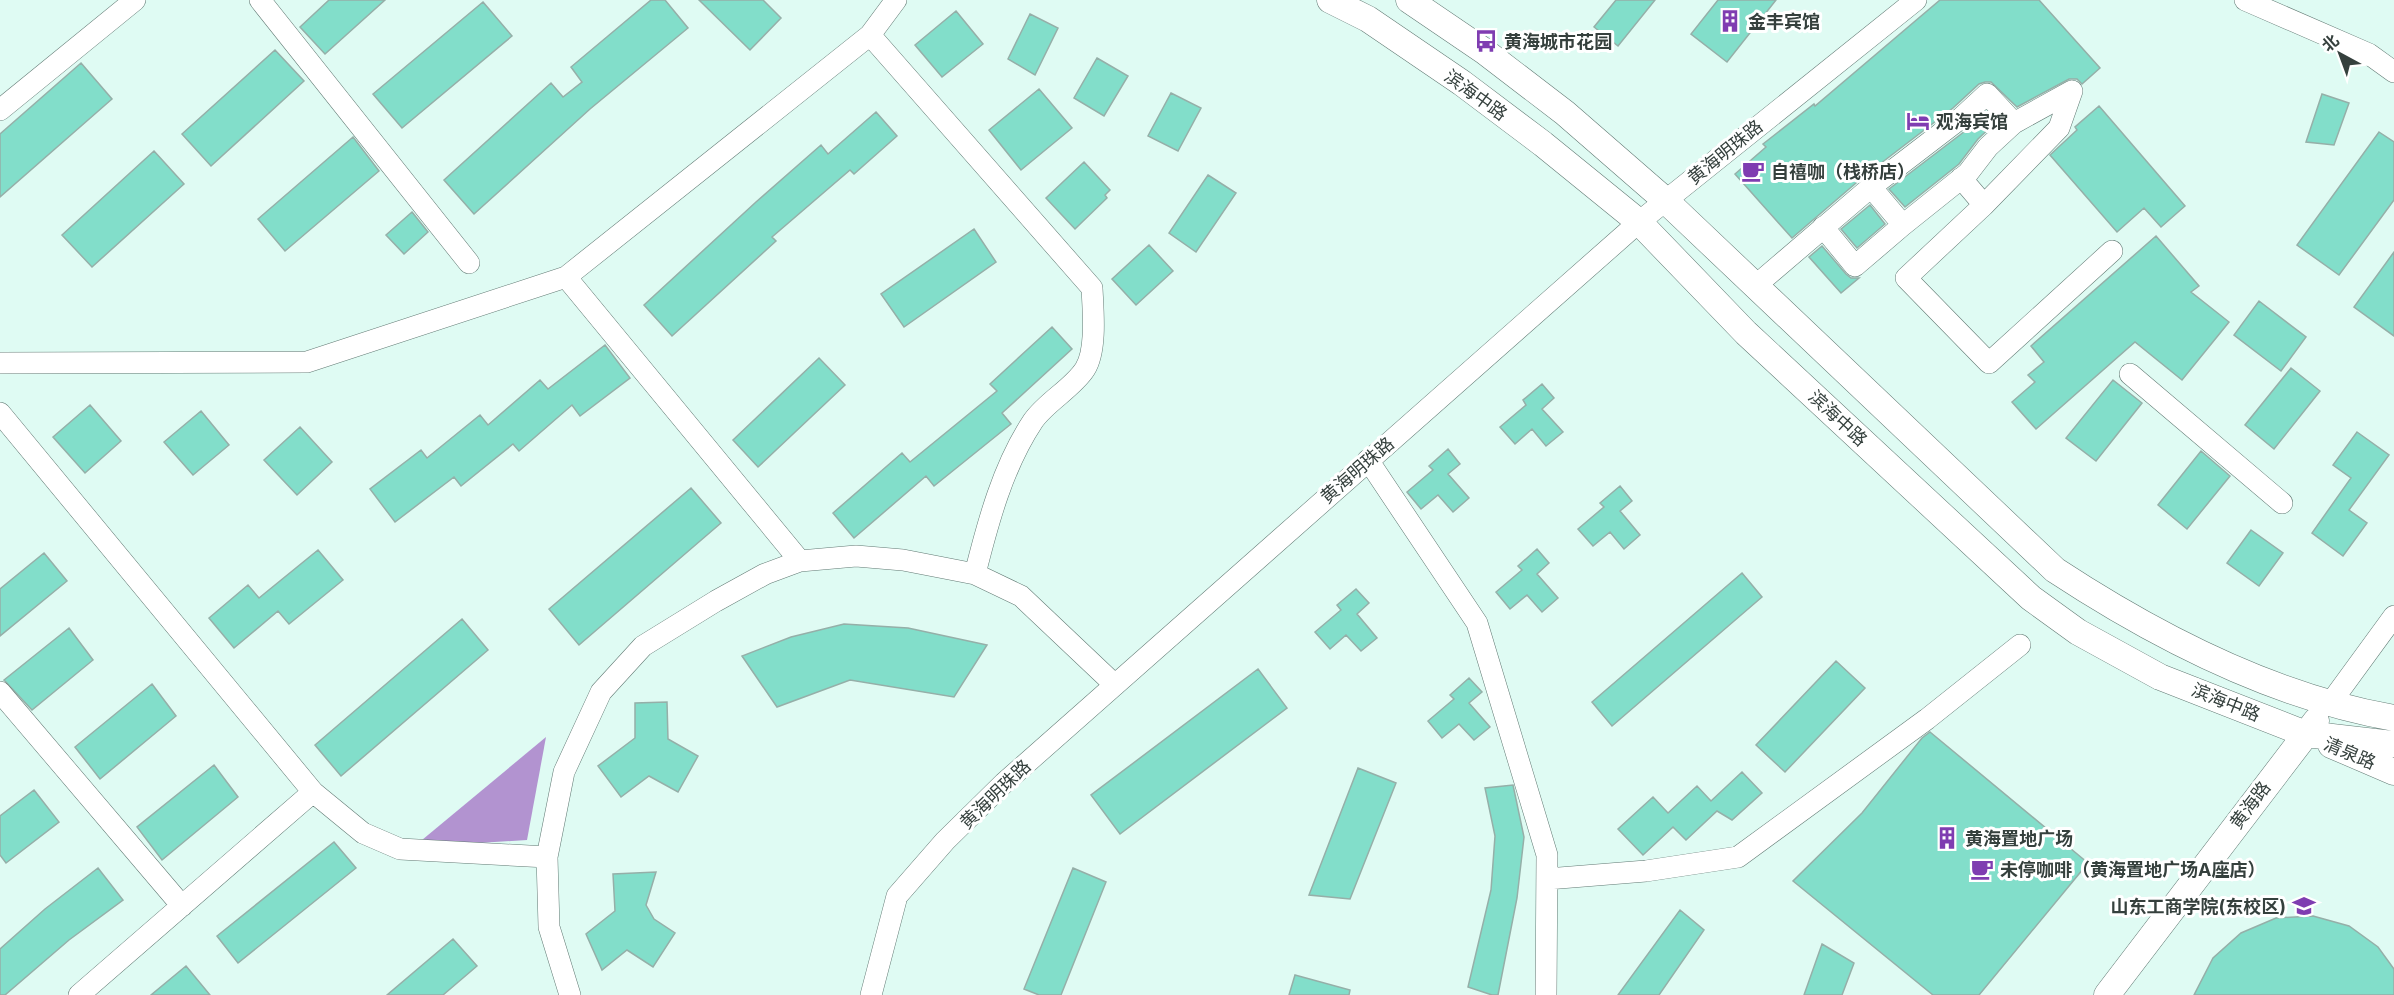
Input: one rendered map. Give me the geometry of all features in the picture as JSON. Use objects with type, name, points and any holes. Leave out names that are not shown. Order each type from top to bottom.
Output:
[{"type":"main road","name":"滨海中路","points":[[1330,0],[1368,19],[1462,83],[1543,144],[1639,222],[1746,333],[2031,598],[2078,632],[2160,676],[2306,734],[2394,742]]},
{"type":"main road","name":"滨海中路","points":[[1409,0],[1484,51],[1565,113],[1665,200],[1754,287],[2055,570],[2098,598],[2174,639],[2244,672],[2329,705],[2394,718]]},
{"type":"main road","name":"黄海路","points":[[2107,995],[2329,705]]},
{"type":"main road","name":"清泉路","points":[[2329,705],[2394,742]]},
{"type":"main road","name":"清泉路","points":[[2306,734],[2394,772]]},
{"type":"street","points":[[0,110],[135,0]]},
{"type":"street","points":[[260,0],[469,263]]},
{"type":"street","points":[[0,363],[307,362],[566,277],[870,35],[896,0]]},
{"type":"street","name":"黄海明珠路","points":[[871,995],[897,896],[945,841],[1004,783],[1639,222],[1916,0]]},
{"type":"street","points":[[2245,0],[2369,54],[2394,72]]},
{"type":"street","points":[[870,35],[1092,288],[1094,339],[1085,369],[1034,419],[1014,458],[987,524],[975,574]]},
{"type":"street","points":[[1823,227],[1855,266],[1961,178],[1988,147],[2014,123],[2072,91],[2060,128],[1984,205],[1906,278],[1989,363],[2112,251]]},
{"type":"street","points":[[1754,287],[1870,187],[1961,118],[1987,94],[2014,123]]},
{"type":"street","points":[[1961,178],[1984,205]]},
{"type":"street","points":[[1870,187],[1903,225]]},
{"type":"street","points":[[566,277],[800,561]]},
{"type":"street","points":[[2130,374],[2282,503]]},
{"type":"street","points":[[0,413],[314,792],[363,833],[400,849],[547,857]]},
{"type":"street","points":[[1368,460],[1477,623],[1547,855],[1546,995]]},
{"type":"street","points":[[570,995],[549,927],[547,857],[564,772],[601,692],[643,646],[745,585],[765,574],[800,561],[856,556],[903,560],[975,574],[1020,596],[1115,685]]},
{"type":"street","name":"黄海路","points":[[2329,705],[2394,616]]},
{"type":"street","points":[[1547,879],[1646,871],[1738,857],[1927,719],[2019,645]]},
{"type":"street","points":[[0,692],[182,906]]},
{"type":"street","points":[[79,995],[314,792]]},
{"type":"shaded area","points":[[546,737],[527,840],[432,846],[422,840]]},
{"type":"building","points":[[329,0],[385,0],[325,54],[300,27]]},
{"type":"building","points":[[651,0],[665,0],[688,28],[590,109],[474,214],[444,180],[551,83],[563,97],[582,82],[571,67]]},
{"type":"building","points":[[699,0],[763,0],[781,18],[750,50]]},
{"type":"building","points":[[1616,0],[1655,0],[1618,46],[1594,27]]},
{"type":"building","name":"金丰宾馆","points":[[1718,0],[1776,0],[1727,62],[1691,34]]},
{"type":"building","name":"观海宾馆","points":[[1940,0],[2039,0],[2100,68],[2082,84],[2077,79],[2069,79],[2017,107],[1991,82],[1979,84],[1953,108],[1863,177],[1792,238],[1735,174],[1766,147],[1763,144],[1814,104],[1815,106]]},
{"type":"building","points":[[483,2],[512,36],[402,128],[373,94]]},
{"type":"building","points":[[956,11],[983,44],[942,77],[915,45]]},
{"type":"building","points":[[1030,14],[1058,28],[1035,75],[1008,59]]},
{"type":"building","points":[[275,50],[304,81],[211,166],[182,134]]},
{"type":"building","points":[[1097,58],[1128,76],[1104,116],[1074,98]]},
{"type":"building","points":[[81,63],[112,99],[0,197],[0,134]]},
{"type":"building","points":[[1039,89],[1072,128],[1021,170],[989,130]]},
{"type":"building","points":[[1171,93],[1201,108],[1178,151],[1148,136]]},
{"type":"building","points":[[2322,94],[2349,103],[2334,145],[2306,142]]},
{"type":"building","points":[[2099,106],[2185,206],[2161,227],[2144,208],[2117,232],[2050,155],[2077,130],[2075,127]]},
{"type":"building","points":[[876,112],[897,136],[854,174],[850,170],[772,237],[776,241],[672,336],[644,305],[821,145],[828,154]]},
{"type":"building","points":[[1986,112],[1996,122],[1978,139],[1959,164],[1905,207],[1889,189],[1969,128]]},
{"type":"building","points":[[2379,132],[2394,142],[2394,200],[2339,275],[2297,245]]},
{"type":"building","points":[[353,137],[379,171],[285,251],[258,219]]},
{"type":"building","points":[[154,151],[184,184],[92,267],[62,235]]},
{"type":"building","points":[[1084,162],[1110,190],[1105,195],[1107,198],[1075,229],[1046,198]]},
{"type":"building","points":[[1208,175],[1236,193],[1196,252],[1169,233]]},
{"type":"building","points":[[1870,205],[1885,224],[1857,248],[1841,229]]},
{"type":"building","points":[[412,212],[428,232],[404,254],[386,235]]},
{"type":"building","points":[[974,229],[996,262],[904,327],[881,294]]},
{"type":"building","points":[[2156,236],[2199,286],[2191,292],[2229,322],[2182,380],[2135,342],[2036,429],[2012,402],[2035,382],[2028,375],[2044,362],[2031,346]]},
{"type":"building","points":[[1149,245],[1173,271],[1136,305],[1112,279]]},
{"type":"building","points":[[1822,246],[1846,274],[1851,278],[1859,278],[1841,293],[1809,257]]},
{"type":"building","points":[[2394,252],[2394,336],[2354,307]]},
{"type":"building","points":[[2259,301],[2306,337],[2281,371],[2234,335]]},
{"type":"building","points":[[1052,327],[1072,349],[1002,413],[1011,424],[934,486],[926,476],[854,538],[833,513],[902,453],[910,462],[997,391],[990,384]]},
{"type":"building","points":[[605,345],[630,378],[580,416],[572,405],[519,451],[513,444],[461,486],[454,477],[395,522],[370,489],[421,450],[427,458],[480,415],[488,425],[540,380],[548,389]]},
{"type":"building","points":[[819,358],[845,385],[758,467],[733,440]]},
{"type":"building","points":[[2291,368],[2320,391],[2274,449],[2245,425]]},
{"type":"building","points":[[2113,380],[2142,403],[2096,461],[2066,438]]},
{"type":"building","points":[[1542,384],[1554,398],[1542,409],[1563,432],[1546,446],[1532,429],[1515,444],[1500,427],[1526,405],[1523,400]]},
{"type":"building","points":[[90,405],[121,441],[85,473],[53,437]]},
{"type":"building","points":[[201,411],[229,445],[193,475],[164,442]]},
{"type":"building","points":[[300,427],[332,462],[297,495],[264,460]]},
{"type":"building","points":[[2357,432],[2389,455],[2349,510],[2367,523],[2343,556],[2312,533],[2351,478],[2333,465]]},
{"type":"building","points":[[1448,449],[1460,464],[1448,474],[1469,498],[1453,512],[1438,495],[1421,509],[1407,492],[1433,470],[1429,466]]},
{"type":"building","points":[[2201,451],[2230,476],[2187,529],[2158,505]]},
{"type":"building","points":[[1620,486],[1632,501],[1620,511],[1640,535],[1624,549],[1610,532],[1593,546],[1578,529],[1604,507],[1600,503]]},
{"type":"building","points":[[691,488],[721,523],[579,645],[549,609]]},
{"type":"building","points":[[2251,530],[2283,553],[2259,586],[2227,563]]},
{"type":"building","points":[[1537,549],[1549,563],[1537,574],[1558,598],[1542,612],[1527,595],[1510,609],[1496,592],[1522,570],[1518,566]]},
{"type":"building","points":[[318,550],[343,580],[289,624],[278,611],[234,648],[209,618],[248,585],[259,598]]},
{"type":"building","points":[[44,553],[67,581],[0,636],[0,589]]},
{"type":"building","points":[[1742,573],[1762,597],[1612,726],[1592,702]]},
{"type":"building","points":[[1356,589],[1369,603],[1357,614],[1377,638],[1361,651],[1346,635],[1330,649],[1315,632],[1341,610],[1337,605]]},
{"type":"building","points":[[462,619],[488,650],[341,776],[315,745]]},
{"type":"building","points":[[844,624],[908,628],[987,645],[954,697],[850,680],[777,707],[742,656],[791,637]]},
{"type":"building","points":[[69,628],[93,660],[32,710],[4,680]]},
{"type":"building","points":[[1836,661],[1865,688],[1785,772],[1756,745]]},
{"type":"building","points":[[1258,669],[1287,708],[1120,834],[1091,795]]},
{"type":"building","points":[[1469,678],[1482,692],[1469,703],[1490,727],[1474,740],[1459,724],[1442,738],[1428,721],[1454,699],[1450,695]]},
{"type":"building","points":[[152,684],[176,716],[100,779],[75,747]]},
{"type":"building","points":[[667,702],[668,739],[698,756],[678,792],[649,776],[621,797],[598,766],[635,738],[635,703]]},
{"type":"building","name":"黄海置地广场","points":[[1930,732],[2088,863],[1979,995],[1933,995],[1793,881],[1862,813],[1922,738]]},
{"type":"building","points":[[214,765],[238,797],[162,860],[137,827]]},
{"type":"building","points":[[1358,768],[1396,783],[1350,899],[1309,895]]},
{"type":"building","points":[[1742,772],[1762,793],[1732,820],[1717,811],[1686,840],[1673,827],[1643,855],[1618,829],[1653,797],[1668,813],[1697,786],[1711,801]]},
{"type":"building","points":[[1513,785],[1524,837],[1517,898],[1498,995],[1492,995],[1468,987],[1491,890],[1495,836],[1485,788]]},
{"type":"building","points":[[34,790],[59,822],[6,863],[0,855],[0,816]]},
{"type":"building","points":[[334,842],[356,868],[238,963],[217,936]]},
{"type":"building","points":[[98,868],[123,900],[69,940],[5,995],[0,995],[0,949],[45,909]]},
{"type":"building","points":[[1073,868],[1106,882],[1061,995],[1039,995],[1024,989]]},
{"type":"building","points":[[656,872],[646,905],[654,919],[675,933],[653,967],[627,950],[602,970],[586,934],[615,911],[613,874]]},
{"type":"building","points":[[1680,910],[1704,930],[1659,995],[1618,995]]},
{"type":"building","points":[[2313,916],[2349,926],[2378,947],[2394,969],[2394,995],[2194,995],[2213,958],[2241,933],[2276,918]]},
{"type":"building","points":[[453,939],[477,966],[443,995],[387,995]]},
{"type":"building","points":[[1822,944],[1854,963],[1842,995],[1804,995]]},
{"type":"building","points":[[186,966],[210,995],[151,995]]},
{"type":"building","points":[[1295,975],[1350,990],[1349,995],[1289,995]]},
{"type":"place","name":"金丰宾馆","points":[[1730,21]]},
{"type":"place","name":"黄海城市花园","points":[[1486,41]]},
{"type":"place","name":"观海宾馆","points":[[1918,121]]},
{"type":"place","name":"自禧咖（栈桥店）","points":[[1753,171]]},
{"type":"place","name":"黄海置地广场","points":[[1947,838]]},
{"type":"place","name":"未停咖啡（黄海置地广场A座店）","points":[[1982,869]]},
{"type":"place","name":"山东工商学院(东校区)","points":[[2304,906]]}]
